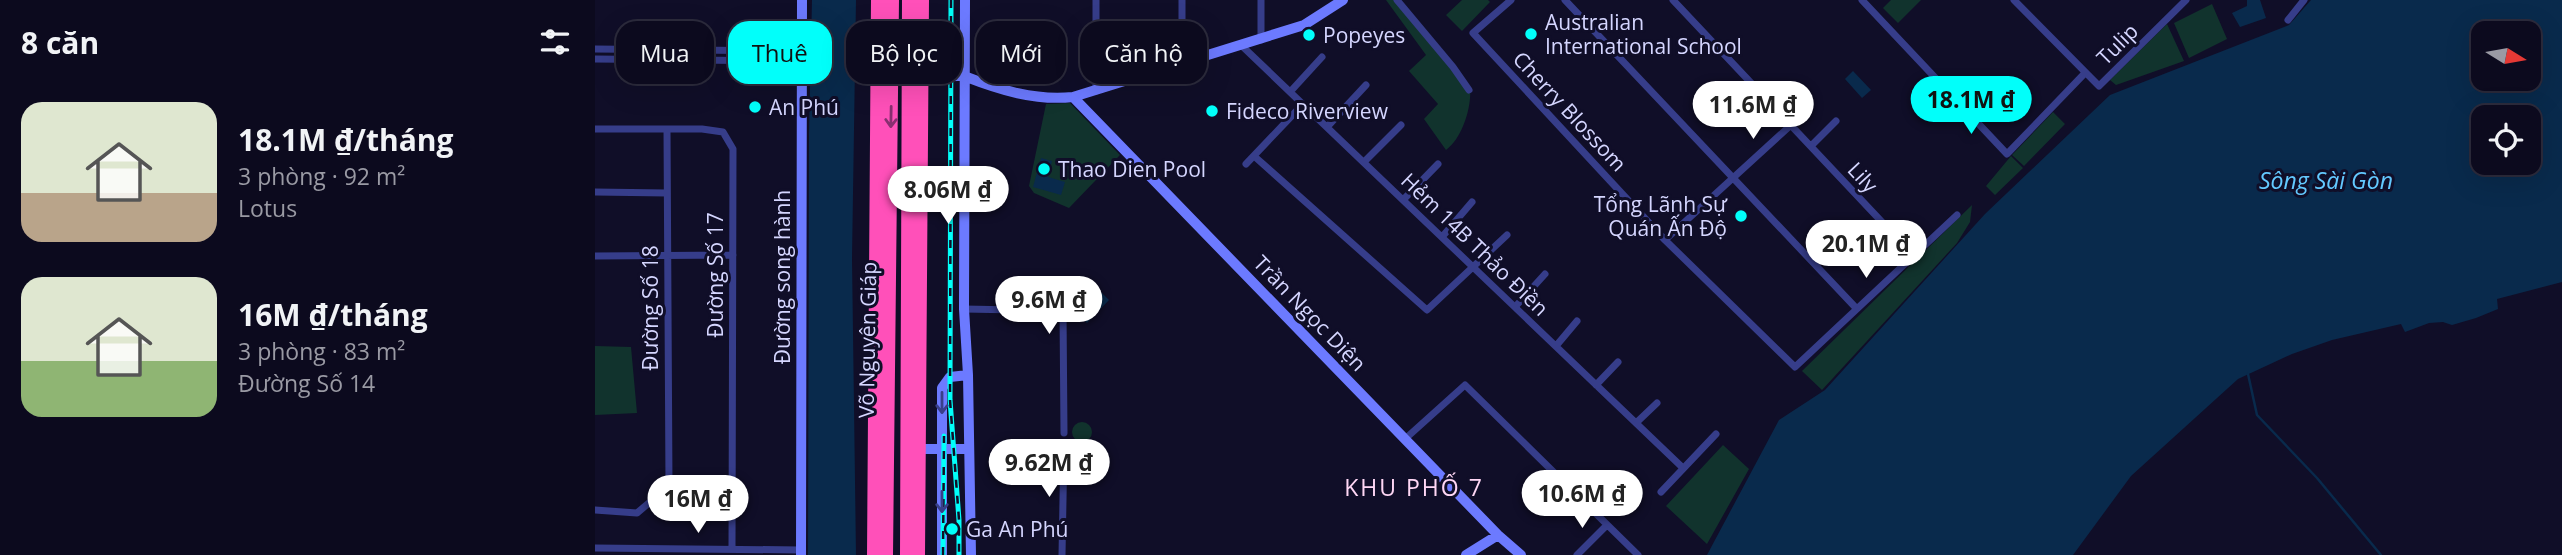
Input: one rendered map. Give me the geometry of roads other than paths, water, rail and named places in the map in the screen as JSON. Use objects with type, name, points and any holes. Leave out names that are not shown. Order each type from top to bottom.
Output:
[{"type":"highway","name":"Võ Nguyên Giáp","points":[[874,555],[878,0]]},
{"type":"highway","name":"Võ Nguyên Giáp","points":[[886,555],[891,0]]},
{"type":"highway","name":"Võ Nguyên Giáp","points":[[907,555],[909,0]]},
{"type":"highway","points":[[922,0],[922,21]]},
{"type":"highway","points":[[918,555],[922,84]]},
{"type":"main road","name":"Đường song hành","points":[[802,0],[802,21]]},
{"type":"main road","points":[[965,0],[964,309],[968,375],[971,555]]},
{"type":"main road","points":[[1207,56],[1304,25],[1340,1]]},
{"type":"main road","points":[[962,75],[1042,99],[1073,97],[1118,84]]},
{"type":"main road","name":"Đường song hành","points":[[801,84],[801,553]]},
{"type":"main road","name":"Trần Ngọc Diện","points":[[1073,97],[1498,535],[1521,555]]},
{"type":"main road","points":[[942,555],[942,388],[950,377],[968,375]]},
{"type":"main road","points":[[919,449],[969,449]]},
{"type":"main road","points":[[1466,555],[1498,535]]},
{"type":"street","points":[[1096,0],[1096,91]]},
{"type":"street","points":[[1182,0],[1182,21]]},
{"type":"street","points":[[1261,0],[1261,40]]},
{"type":"street","points":[[1397,0],[1454,67],[1469,90]]},
{"type":"street","name":"Cherry Blossom","points":[[1511,0],[1473,33],[1665,240],[1795,368],[1856,308]]},
{"type":"street","points":[[1565,0],[1856,308],[1957,215]]},
{"type":"street","points":[[1862,0],[2007,154],[2085,73]]},
{"type":"street","name":"Tulip","points":[[2014,0],[2099,86],[2186,0]]},
{"type":"street","points":[[2288,0],[2296,8]]},
{"type":"street","points":[[2288,20],[2304,0]]},
{"type":"street","name":"Lily","points":[[1676,1],[1913,255]]},
{"type":"street","name":"Hẻm 14B Thảo Điền","points":[[1242,46],[1683,468]]},
{"type":"street","points":[[595,48],[616,48]]},
{"type":"street","points":[[1290,92],[1322,57]]},
{"type":"street","points":[[595,60],[616,60]]},
{"type":"street","points":[[1327,127],[1366,85]]},
{"type":"street","points":[[1246,164],[1303,104]]},
{"type":"street","points":[[1811,146],[1836,121]]},
{"type":"street","points":[[1364,162],[1401,125]]},
{"type":"street","points":[[1665,240],[1791,125]]},
{"type":"street","name":"Đường Số 17","points":[[595,129],[723,132],[733,149],[732,550]]},
{"type":"street","name":"Đường Số 18","points":[[667,129],[669,486]]},
{"type":"street","points":[[1255,156],[1427,310],[1507,235]]},
{"type":"street","points":[[1403,200],[1438,164]]},
{"type":"street","points":[[595,192],[667,193]]},
{"type":"street","points":[[1442,237],[1472,202]]},
{"type":"street","points":[[595,256],[733,256]]},
{"type":"street","points":[[1515,307],[1545,274]]},
{"type":"street","points":[[964,309],[1063,310],[1064,433]]},
{"type":"street","points":[[1556,346],[1577,321]]},
{"type":"street","points":[[1596,385],[1618,362]]},
{"type":"street","points":[[1405,439],[1465,385],[1638,555]]},
{"type":"street","points":[[1636,423],[1657,403]]},
{"type":"street","points":[[1661,492],[1716,434]]},
{"type":"street","points":[[1062,555],[1064,444]]},
{"type":"street","points":[[595,510],[637,513],[669,486],[731,485]]},
{"type":"street","points":[[1577,555],[1607,524]]},
{"type":"street","points":[[595,548],[801,553]]},
{"type":"water","points":[[812,0],[856,0],[856,21],[846,21],[846,84],[855,84],[852,259],[856,555],[808,555],[810,84],[832,84],[832,21],[812,21]]},
{"type":"water","points":[[2247,0],[2260,0],[2266,18],[2240,27],[2232,13],[2247,6]]},
{"type":"water","name":"Sông Sài Gòn","points":[[2311,0],[2562,0],[2562,282],[2497,299],[2498,309],[2452,325],[2443,322],[2429,323],[2405,332],[2401,324],[2332,340],[2292,354],[2238,379],[2131,476],[2073,555],[1707,555],[1779,420],[1825,390],[1985,214],[2110,95],[2289,25]]},
{"type":"water","points":[[1853,71],[1871,90],[1862,98],[1845,79]]},
{"type":"water","name":"Thao Dien Pool","points":[[1041,158],[1052,161],[1048,177],[1065,182],[1061,195],[1033,187]]},
{"type":"water","points":[[1097,288],[1109,300],[1087,323],[1074,311]]},
{"type":"waterway","points":[[2248,374],[2257,415],[2317,478],[2381,555]]},
{"type":"railway","points":[[951,0],[950,400],[959,555]]},
{"type":"railway","points":[[943,555],[944,436]]},
{"type":"place","name":"Australian International School","points":[[1531,34]]},
{"type":"place","name":"Popeyes","points":[[1309,35]]},
{"type":"place","name":"An Phú","points":[[755,107]]},
{"type":"place","name":"Fideco Riverview","points":[[1212,111]]},
{"type":"place","name":"Thao Dien Pool","points":[[1044,169]]},
{"type":"place","name":"Tổng Lãnh Sự Quán Ấn Độ","points":[[1741,216]]},
{"type":"place","name":"Ga An Phú","points":[[952,529]]},
{"type":"district","name":"KHU PHỐ 7","points":[[1414,487]]}]
